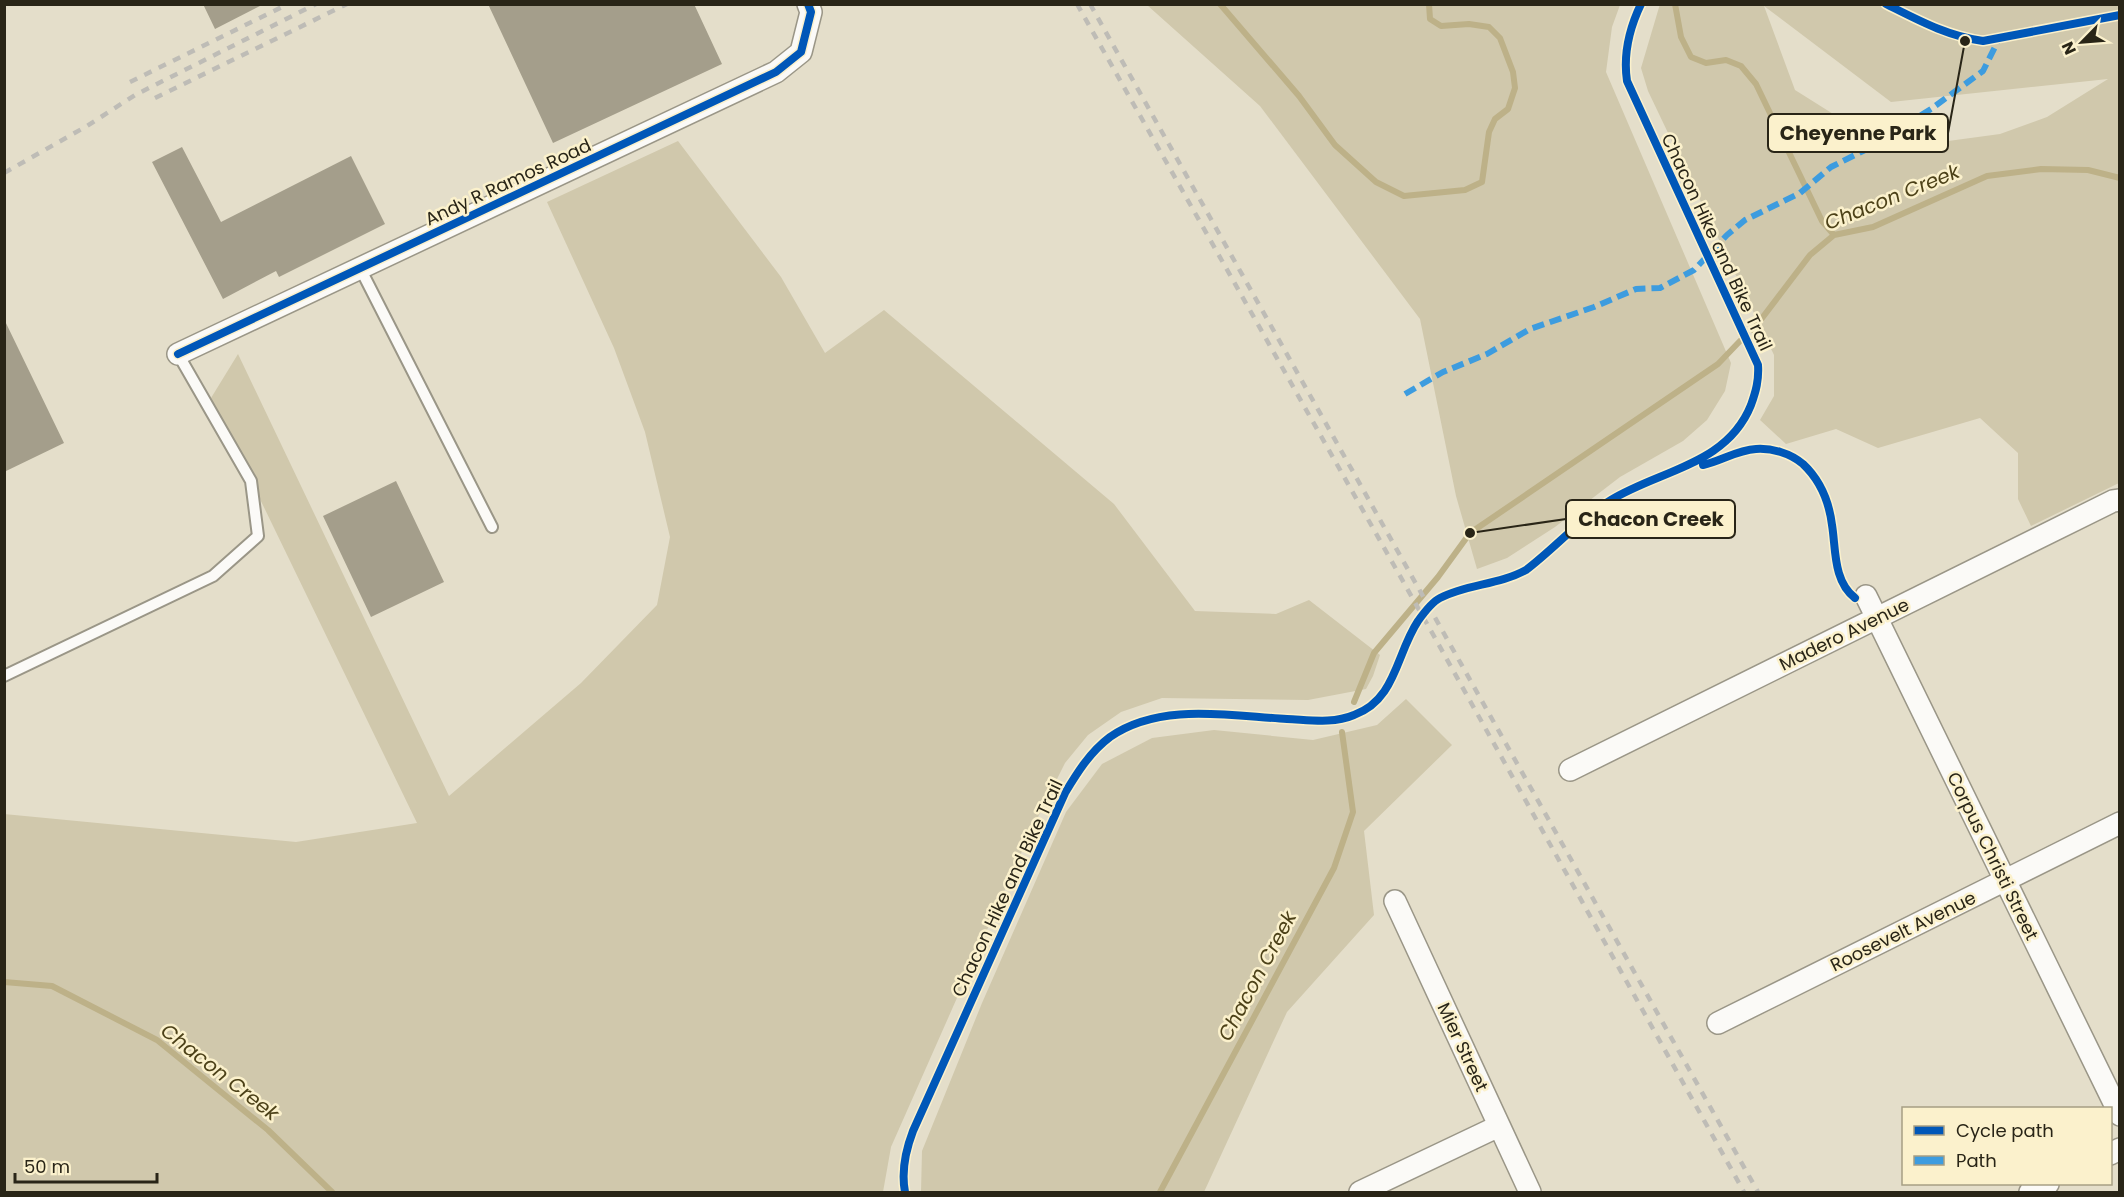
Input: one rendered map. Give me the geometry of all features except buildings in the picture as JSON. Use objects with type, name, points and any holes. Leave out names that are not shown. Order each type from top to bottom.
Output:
[{"type":"street","name":"Andy R Ramos Road","points":[[178,354],[776,72],[801,52],[811,12],[808,4]]},
{"type":"street","name":"Madero Avenue","points":[[1570,770],[2102,506],[2120,500]]},
{"type":"street","name":"Corpus Christi Street","points":[[1866,596],[2120,1115]]},
{"type":"street","name":"Roosevelt Avenue","points":[[1718,1023],[2120,823]]},
{"type":"street","name":"Mier Street","points":[[1395,901],[1530,1192]]},
{"type":"street","points":[[1360,1192],[1499,1126]]},
{"type":"street","points":[[2030,1192],[2046,1185]]},
{"type":"lane","points":[[360,268],[492,527]]},
{"type":"lane","points":[[4,676],[213,576],[258,536],[251,481],[178,354]]},
{"type":"shaded area","points":[[1660,4],[2119,5],[2119,483],[2031,526],[2018,499],[2018,453],[1980,418],[1878,448],[1836,429],[1786,444],[1760,420],[1774,396],[1774,355],[1648,91],[1641,68]],"holes":[[[1764,6],[1891,102],[2108,79],[2047,117],[2000,134],[1889,149],[1795,90]]]},
{"type":"shaded area","points":[[1147,5],[1620,5],[1612,27],[1606,72],[1731,363],[1725,391],[1707,420],[1683,441],[1620,477],[1555,527],[1507,558],[1477,569],[1456,496],[1420,319],[1260,106]]},
{"type":"shaded area","points":[[678,141],[781,277],[825,353],[884,310],[1114,504],[1195,611],[1276,614],[1309,600],[1380,655],[1366,689],[1308,700],[1162,698],[1121,712],[1088,735],[1065,763],[1030,833],[891,1147],[883,1192],[5,1192],[4,814],[296,842],[417,823],[211,398],[238,354],[449,796],[581,683],[657,605],[670,537],[645,432],[614,348],[547,202]]},
{"type":"shaded area","points":[[1406,699],[1452,745],[1364,831],[1374,915],[1287,1012],[1204,1192],[921,1192],[922,1151],[982,1003],[1066,812],[1102,764],[1152,738],[1214,730],[1313,740],[1377,725]]},
{"type":"waterway","points":[[1220,4],[1299,96],[1335,145],[1376,182],[1404,196],[1465,190],[1482,182],[1489,132],[1495,119],[1508,109],[1515,88],[1513,72],[1500,38],[1489,27],[1469,24],[1441,26],[1430,19],[1429,4]]},
{"type":"waterway","points":[[1675,4],[1681,37],[1691,57],[1706,63],[1726,60],[1741,66],[1756,84],[1822,221],[1834,235]]},
{"type":"waterway","name":"Chacon Creek","points":[[1753,330],[1810,255],[1834,235],[1873,227],[1987,176],[2041,169],[2088,170],[2120,178]]},
{"type":"waterway","name":"Chacon Creek","points":[[1354,702],[1374,653],[1438,577],[1470,533],[1718,364],[1740,341]]},
{"type":"waterway","name":"Chacon Creek","points":[[1160,1192],[1334,868],[1353,812],[1342,732]]},
{"type":"waterway","name":"Chacon Creek","points":[[4,982],[52,986],[157,1040],[268,1130],[332,1192]]},
{"type":"railway","points":[[130,82],[288,4]]},
{"type":"railway","points":[[4,173],[87,126],[135,95],[316,4]]},
{"type":"railway","points":[[155,98],[347,4]]},
{"type":"railway","points":[[1077,4],[1744,1192]]},
{"type":"railway","points":[[1090,4],[1758,1192]]},
{"type":"marked path","points":[[1405,394],[1443,372],[1487,354],[1530,329],[1594,307],[1636,289],[1660,288],[1694,270],[1727,235],[1745,220],[1800,193],[1831,167],[1869,148],[1931,109],[1983,71],[1999,39]]},
{"type":"cycle path","points":[[178,354],[776,72],[801,52],[811,12],[808,4]]},
{"type":"cycle path","name":"Chacon Hike and Bike Trail","points":[[905,1192],[903,1177],[913,1131],[1065,793],[1096,749],[1110,737],[1130,726],[1173,715],[1219,714],[1321,721],[1346,718],[1368,708],[1379,699],[1387,687],[1418,621],[1437,600],[1450,593],[1505,579],[1526,570],[1611,500],[1709,454],[1726,441],[1740,425],[1751,405],[1758,381],[1758,365],[1627,81],[1628,42],[1641,4]]},
{"type":"cycle path","points":[[1886,4],[1945,31],[1983,41],[2120,15]]},
{"type":"cycle path","points":[[1703,465],[1742,451],[1762,449],[1787,454],[1803,464],[1819,484],[1826,499],[1831,516],[1839,574],[1848,591],[1855,598]]},
{"type":"place","name":"Cheyenne Park","points":[[1965,41]]},
{"type":"place","name":"Chacon Creek","points":[[1470,533]]}]
